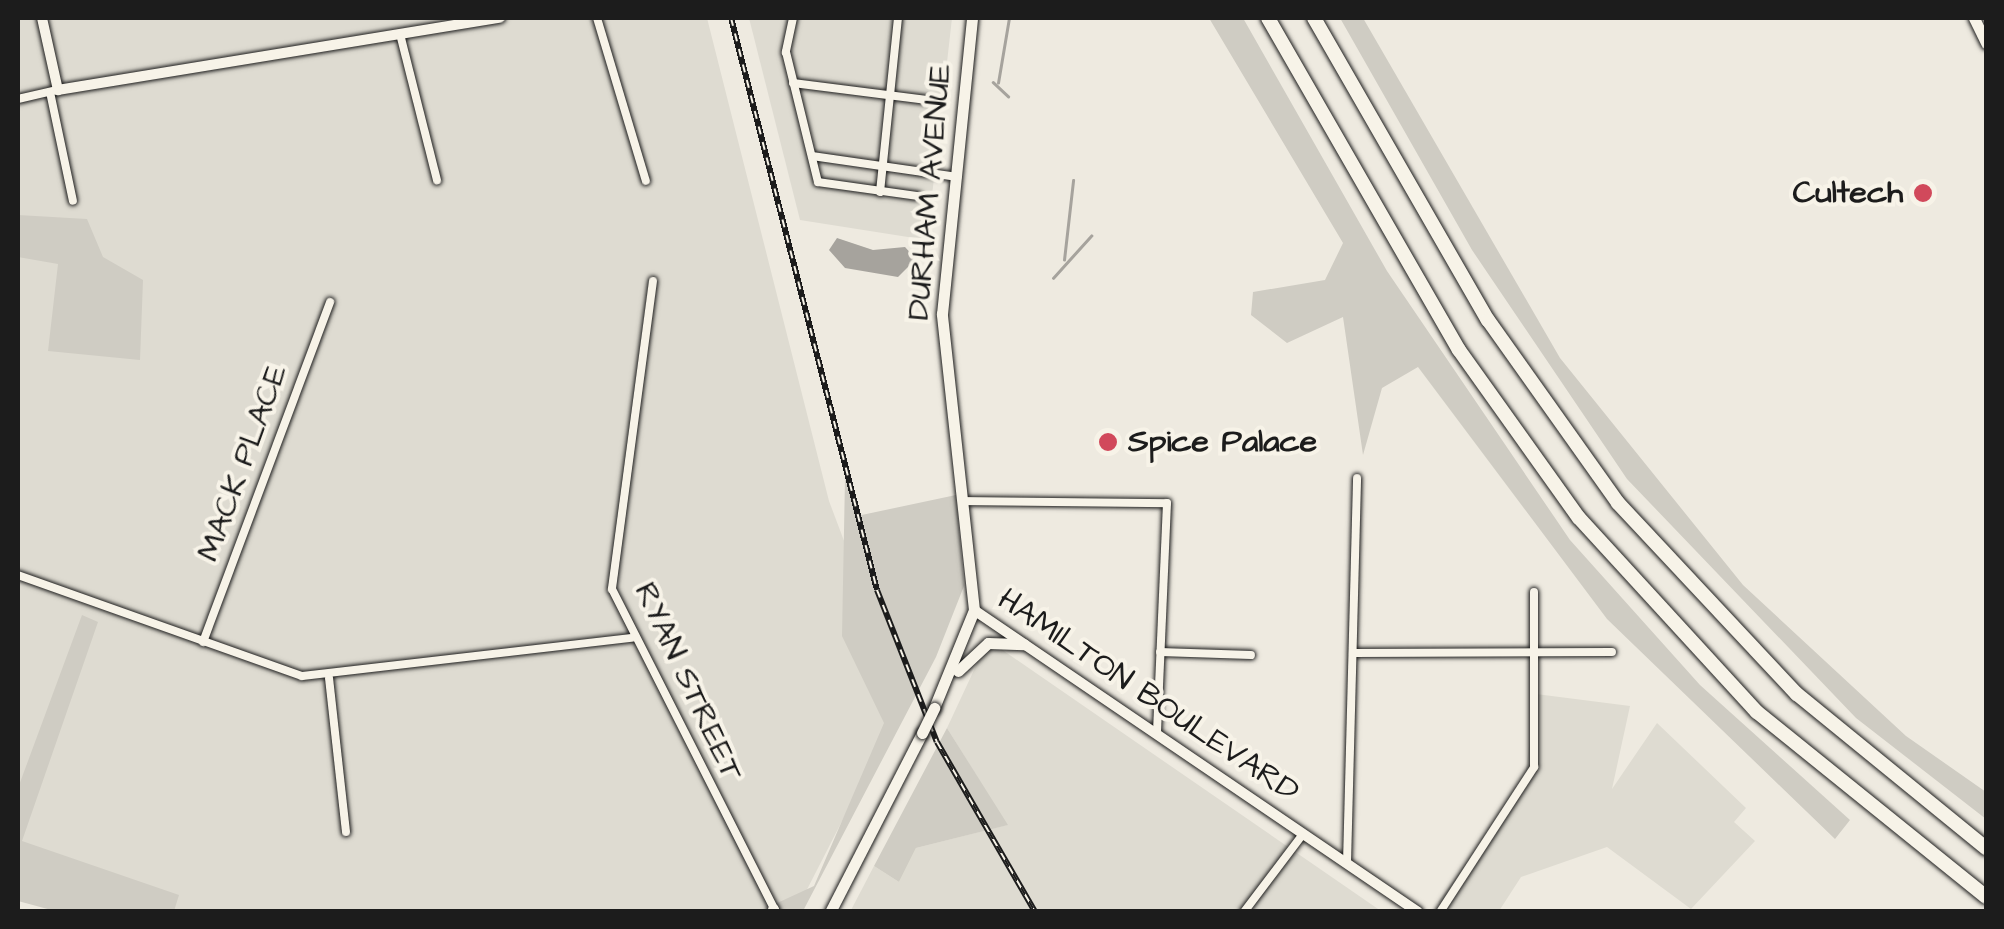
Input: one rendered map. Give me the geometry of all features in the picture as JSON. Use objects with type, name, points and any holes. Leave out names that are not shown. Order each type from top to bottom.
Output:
[{"type":"highway","points":[[1268,18],[1458,350],[1578,518],[1756,712],[1986,897]]},
{"type":"highway","points":[[1314,18],[1488,320],[1618,503],[1798,694],[1986,848]]},
{"type":"main road","name":"DURHAM AVENUE","points":[[972,18],[942,314],[974,610]]},
{"type":"main road","points":[[1974,18],[1986,42]]},
{"type":"main road","name":"HAMILTON BOULEVARD","points":[[830,912],[945,686],[974,610]]},
{"type":"main road","points":[[945,686],[988,642],[1024,644]]},
{"type":"street","points":[[42,18],[73,201]]},
{"type":"street","points":[[18,100],[314,45],[500,18]]},
{"type":"street","points":[[597,18],[646,181]]},
{"type":"street","points":[[793,18],[785,41],[818,182],[918,196]]},
{"type":"street","points":[[880,192],[898,18]]},
{"type":"street","points":[[400,34],[437,180]]},
{"type":"street","points":[[793,83],[927,100]]},
{"type":"street","points":[[812,156],[957,177]]},
{"type":"street","name":"RYAN STREET","points":[[654,281],[612,589],[632,638],[774,911]]},
{"type":"street","name":"MACK PLACE","points":[[203,642],[330,302]]},
{"type":"street","points":[[1346,863],[1356,478]]},
{"type":"street","points":[[962,502],[1167,503],[1157,734]]},
{"type":"street","points":[[18,574],[203,642],[329,678],[632,638]]},
{"type":"street","points":[[1440,912],[1534,766],[1539,653],[1534,592]]},
{"type":"street","name":"HAMILTON BOULEVARD","points":[[974,610],[1418,912]]},
{"type":"street","points":[[1160,652],[1251,655]]},
{"type":"street","points":[[1353,653],[1612,652]]},
{"type":"street","points":[[329,678],[346,832]]},
{"type":"street","points":[[1244,912],[1303,834]]},
{"type":"shaded area","points":[[18,18],[707,18],[829,501],[904,700],[796,911],[81,911],[18,867]]},
{"type":"shaded area","points":[[749,18],[952,18],[927,240],[800,220]]},
{"type":"shaded area","points":[[1209,18],[1243,18],[1387,271],[1570,540],[1700,685],[1850,820],[1835,839],[1607,619],[1418,367],[1382,388],[1363,455],[1343,317],[1287,343],[1251,315],[1253,292],[1325,280],[1343,243]]},
{"type":"shaded area","points":[[1340,18],[1363,18],[1560,358],[1743,585],[1906,736],[1986,792],[1986,819],[1856,718],[1627,479],[1472,250]]},
{"type":"shaded area","points":[[18,215],[87,219],[103,257],[143,280],[140,360],[48,351],[58,264],[18,257]]},
{"type":"shaded area","points":[[837,238],[873,250],[905,247],[916,259],[898,277],[845,268],[829,250]]},
{"type":"shaded area","points":[[845,478],[857,516],[956,495],[964,586],[936,657],[803,911],[783,911],[775,904],[814,886],[884,723],[842,636]]},
{"type":"shaded area","points":[[82,615],[98,622],[22,841],[179,895],[174,911],[55,911],[18,901],[18,788]]},
{"type":"shaded area","points":[[988,640],[1381,911],[850,912],[874,866],[899,882],[916,848],[1007,825],[947,728]]},
{"type":"shaded area","points":[[1536,694],[1630,706],[1612,789],[1657,723],[1746,808],[1734,822],[1755,841],[1691,909],[1607,847],[1521,877],[1499,911],[1451,911],[1438,902],[1524,784]]},
{"type":"shaded area","points":[[947,728],[1008,825],[916,848],[899,882],[874,866]]},
{"type":"waterway","points":[[998,83],[1009,18]]},
{"type":"waterway","points":[[993,82],[1008,96]]},
{"type":"waterway","points":[[1064,260],[1073,181]]},
{"type":"waterway","points":[[1053,278],[1091,236]]},
{"type":"railway","points":[[731,18],[877,590],[937,742],[1035,912]]},
{"type":"place","name":"Cultech","points":[[1923,193]]},
{"type":"place","name":"Spice Palace","points":[[1108,442]]}]
